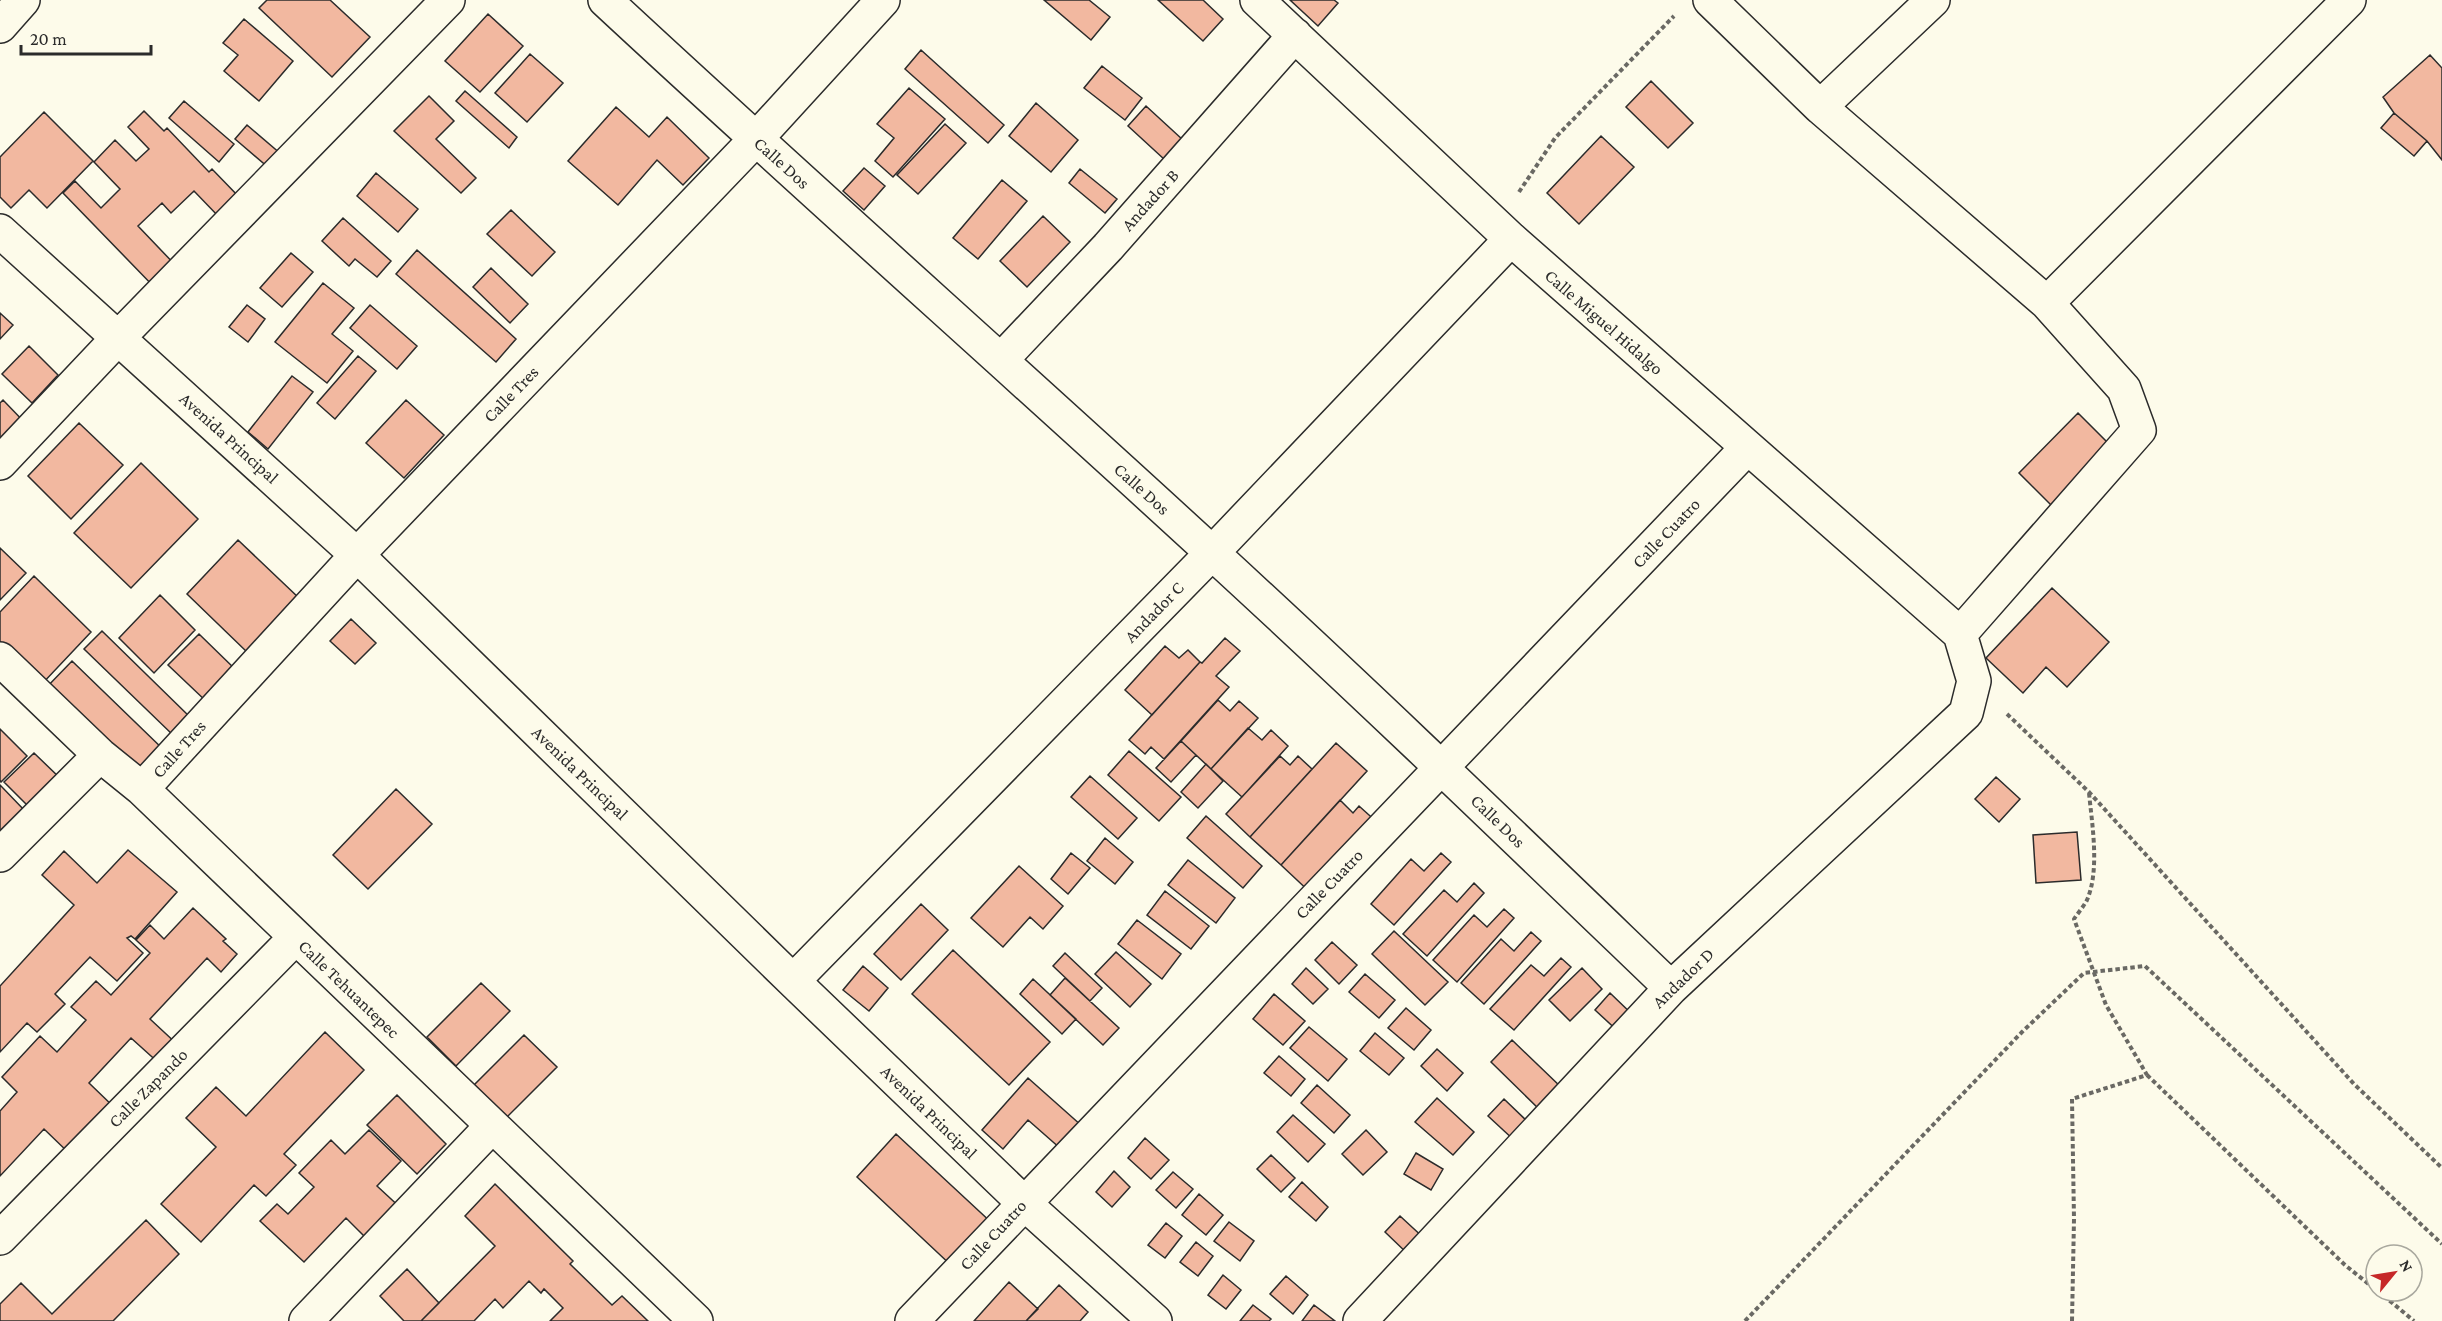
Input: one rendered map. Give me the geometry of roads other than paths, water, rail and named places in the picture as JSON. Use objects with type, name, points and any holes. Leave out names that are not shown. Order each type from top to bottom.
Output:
[{"type":"street","points":[[0,26],[23,0]]},
{"type":"street","points":[[0,463],[119,337],[448,0]]},
{"type":"street","name":"Calle Dos","points":[[605,0],[755,140],[1212,553],[1441,766],[1671,988]]},
{"type":"street","name":"Calle Tres","points":[[142,789],[357,555],[755,140],[883,0]]},
{"type":"street","name":"Calle Miguel Hidalgo","points":[[1257,0],[1511,239],[1960,634]]},
{"type":"street","points":[[1820,107],[1933,0]]},
{"type":"street","points":[[2047,303],[2349,0]]},
{"type":"street","points":[[1696,4],[1820,107],[2047,303],[2124,389],[2139,430],[1960,634]]},
{"type":"street","name":"Andador B","points":[[1001,360],[1108,247],[1295,35]]},
{"type":"street","name":"Avenida Principal","points":[[0,231],[357,555],[1024,1203],[1155,1321]]},
{"type":"street","name":"Andador C","points":[[793,981],[1212,553],[1511,239]]},
{"type":"street","name":"Calle Cuatro","points":[[912,1321],[1748,448]]},
{"type":"street","name":"Andador D","points":[[1360,1321],[1671,988],[1966,713],[1974,681],[1960,634]]},
{"type":"street","name":"Calle Tehuantepec","points":[[0,659],[100,755],[142,789],[688,1318]]},
{"type":"street","points":[[0,855],[100,755]]},
{"type":"street","name":"Calle Zapando","points":[[0,1238],[295,938]]},
{"type":"street","points":[[306,1321],[492,1126]]}]
